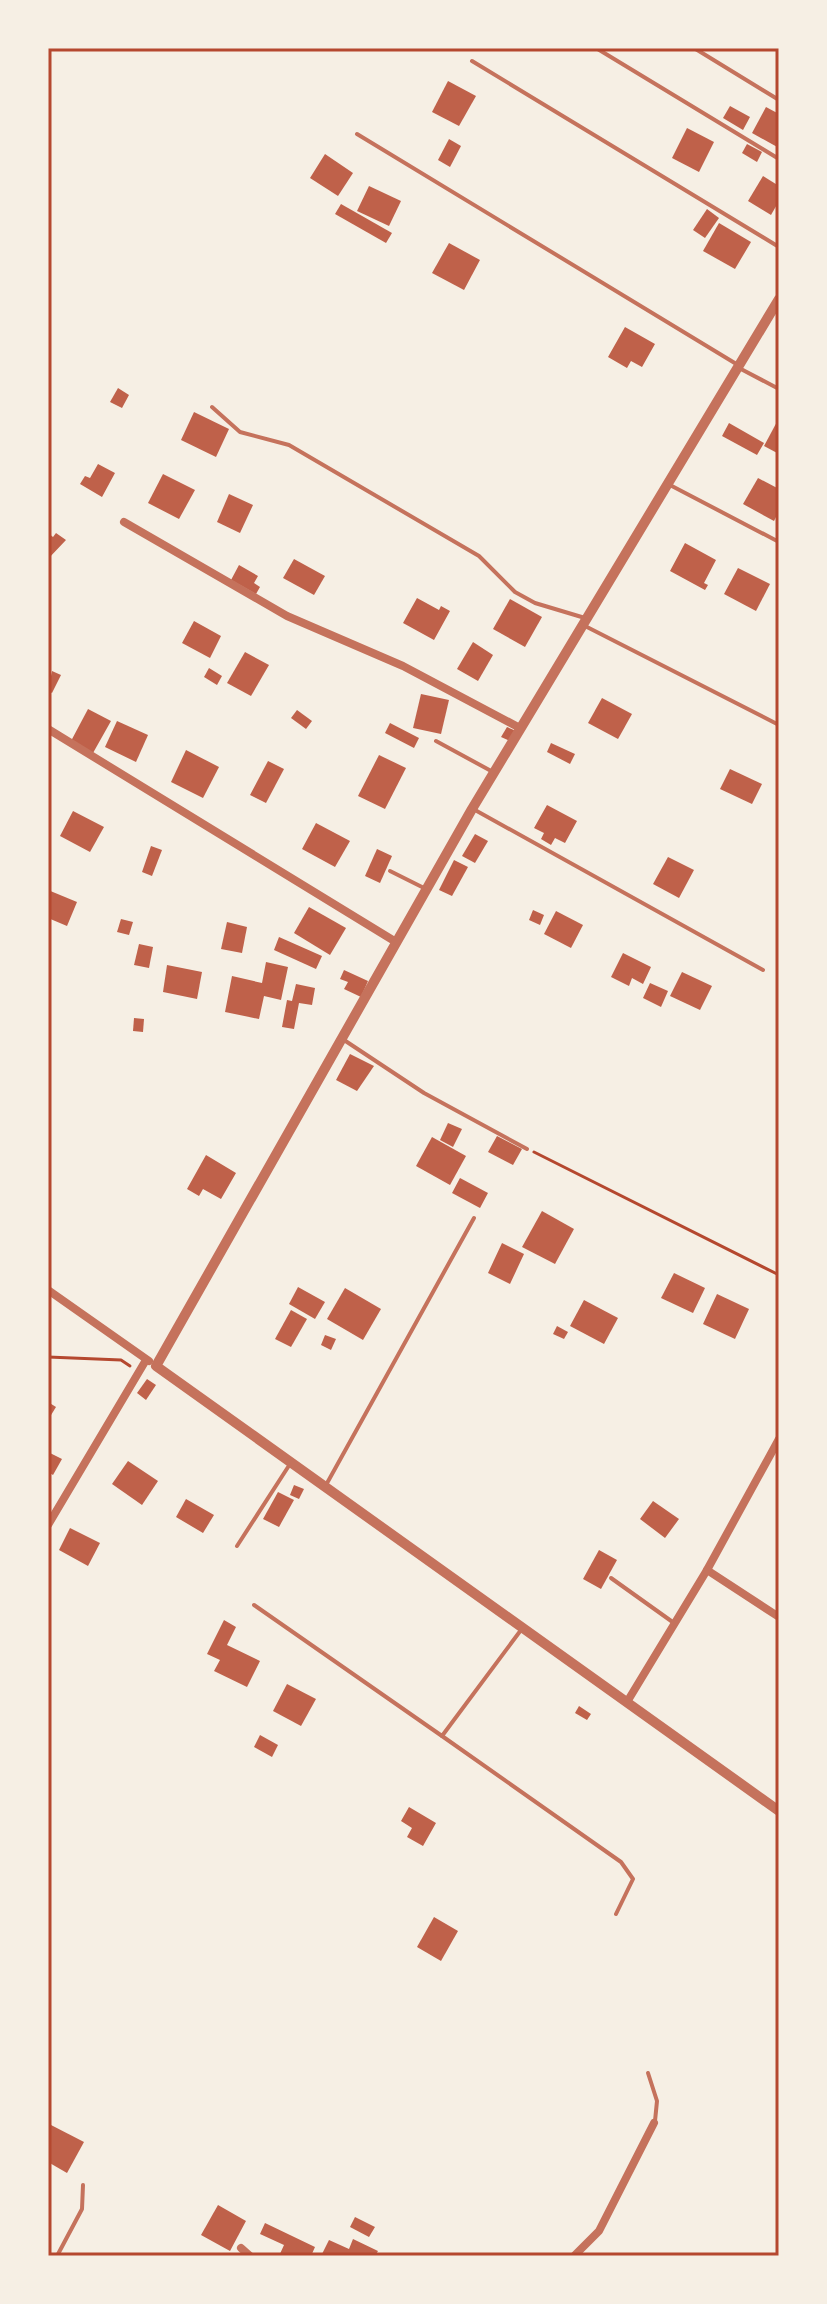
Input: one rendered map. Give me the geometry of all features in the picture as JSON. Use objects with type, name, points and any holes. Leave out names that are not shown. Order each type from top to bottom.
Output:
[{"type":"street","points":[[48,1525],[140,1371],[151,1363],[472,809],[779,299]]},
{"type":"street","points":[[124,522],[287,616],[403,666],[520,728]]},
{"type":"street","points":[[48,729],[396,942]]},
{"type":"street","points":[[48,1290],[779,1811]]},
{"type":"street","points":[[627,1702],[707,1570],[779,1439]]},
{"type":"street","points":[[707,1570],[779,1617]]},
{"type":"street","points":[[574,2256],[599,2231],[654,2123]]},
{"type":"street","points":[[241,2248],[250,2256]]},
{"type":"lane","points":[[596,48],[779,159]]},
{"type":"lane","points":[[694,48],[779,100]]},
{"type":"lane","points":[[472,61],[779,247]]},
{"type":"lane","points":[[357,134],[779,389]]},
{"type":"lane","points":[[212,407],[240,432],[289,445],[479,556],[515,592],[585,622],[779,725]]},
{"type":"lane","points":[[668,484],[779,542]]},
{"type":"lane","points":[[436,741],[494,772]]},
{"type":"lane","points":[[472,809],[763,970]]},
{"type":"lane","points":[[390,871],[426,889]]},
{"type":"lane","points":[[341,1038],[424,1093],[527,1149]]},
{"type":"lane","points":[[325,1487],[474,1218]]},
{"type":"lane","points":[[237,1546],[291,1463]]},
{"type":"lane","points":[[611,1578],[674,1624]]},
{"type":"lane","points":[[254,1605],[621,1862],[633,1879],[616,1914]]},
{"type":"lane","points":[[442,1736],[523,1628]]},
{"type":"lane","points":[[648,2073],[658,2113],[654,2123]]},
{"type":"lane","points":[[57,2256],[82,2209],[83,2185]]},
{"type":"path","points":[[527,1149],[779,1275]]},
{"type":"path","points":[[48,1357],[121,1360],[140,1371]]},
{"type":"building","points":[[448,81],[476,96],[459,126],[432,112]]},
{"type":"building","points":[[730,106],[750,117],[743,130],[723,118]]},
{"type":"building","points":[[766,107],[779,114],[779,148],[752,133]]},
{"type":"building","points":[[687,128],[714,142],[699,172],[672,158]]},
{"type":"building","points":[[449,139],[461,146],[450,167],[438,160]]},
{"type":"building","points":[[747,144],[762,152],[757,162],[742,153]]},
{"type":"building","points":[[325,154],[353,173],[338,196],[310,178]]},
{"type":"building","points":[[763,176],[779,186],[779,201],[771,215],[748,201]]},
{"type":"building","points":[[369,186],[401,201],[389,226],[357,211]]},
{"type":"building","points":[[341,204],[392,233],[386,243],[335,214]]},
{"type":"building","points":[[707,209],[719,218],[705,238],[693,230]]},
{"type":"building","points":[[719,223],[751,242],[735,269],[703,251]]},
{"type":"building","points":[[449,243],[480,260],[464,290],[432,273]]},
{"type":"building","points":[[625,327],[655,344],[642,367],[631,361],[627,368],[608,357]]},
{"type":"building","points":[[118,388],[129,395],[122,408],[110,402]]},
{"type":"building","points":[[194,412],[229,429],[216,457],[181,440]]},
{"type":"building","points":[[779,418],[779,454],[764,446]]},
{"type":"building","points":[[729,423],[764,443],[757,455],[722,436]]},
{"type":"building","points":[[98,464],[115,473],[102,497],[80,484],[85,476],[90,478]]},
{"type":"building","points":[[163,474],[195,490],[179,519],[148,503]]},
{"type":"building","points":[[758,478],[779,489],[779,511],[774,521],[743,504]]},
{"type":"building","points":[[229,494],[253,505],[240,533],[217,522]]},
{"type":"building","points":[[48,533],[53,537],[56,533],[66,540],[48,559]]},
{"type":"building","points":[[685,543],[716,560],[704,583],[708,585],[705,590],[670,571]]},
{"type":"building","points":[[294,559],[325,576],[314,595],[283,578]]},
{"type":"building","points":[[239,565],[258,576],[254,583],[260,587],[256,594],[231,580]]},
{"type":"building","points":[[738,568],[770,584],[756,611],[724,594]]},
{"type":"building","points":[[417,598],[439,610],[441,606],[450,611],[434,640],[403,623]]},
{"type":"building","points":[[510,599],[542,617],[525,647],[493,629]]},
{"type":"building","points":[[194,621],[221,636],[210,658],[182,643]]},
{"type":"building","points":[[473,642],[493,655],[478,681],[457,669]]},
{"type":"building","points":[[245,652],[269,665],[251,696],[227,683]]},
{"type":"building","points":[[209,668],[222,676],[217,685],[204,677]]},
{"type":"building","points":[[52,671],[61,675],[52,693],[48,691]]},
{"type":"building","points":[[421,694],[449,700],[441,734],[413,728]]},
{"type":"building","points":[[602,698],[632,714],[618,739],[588,723]]},
{"type":"building","points":[[88,709],[111,721],[93,753],[71,741]]},
{"type":"building","points":[[297,710],[312,721],[306,729],[291,718]]},
{"type":"building","points":[[117,721],[148,735],[136,762],[105,747]]},
{"type":"building","points":[[390,723],[419,738],[414,748],[385,733]]},
{"type":"building","points":[[507,727],[516,731],[510,741],[501,737]]},
{"type":"building","points":[[551,743],[575,754],[570,764],[547,752]]},
{"type":"building","points":[[186,750],[219,767],[203,798],[171,782]]},
{"type":"building","points":[[379,755],[406,768],[385,809],[358,796]]},
{"type":"building","points":[[268,761],[284,769],[266,803],[250,795]]},
{"type":"building","points":[[730,769],[762,784],[752,804],[720,789]]},
{"type":"building","points":[[547,805],[577,821],[565,843],[555,838],[551,845],[541,839],[544,833],[534,828]]},
{"type":"building","points":[[73,811],[104,827],[90,852],[60,836]]},
{"type":"building","points":[[316,823],[350,841],[335,867],[302,849]]},
{"type":"building","points":[[475,834],[488,841],[475,863],[462,856]]},
{"type":"building","points":[[151,846],[162,850],[152,876],[142,872]]},
{"type":"building","points":[[377,849],[392,856],[380,883],[365,876]]},
{"type":"building","points":[[668,857],[694,870],[679,898],[653,884]]},
{"type":"building","points":[[454,860],[468,867],[452,896],[439,890]]},
{"type":"building","points":[[48,890],[77,902],[67,926],[48,918]]},
{"type":"building","points":[[309,907],[346,928],[330,955],[294,933]]},
{"type":"building","points":[[533,910],[544,915],[540,925],[529,920]]},
{"type":"building","points":[[556,911],[583,925],[571,948],[544,934]]},
{"type":"building","points":[[121,919],[133,922],[129,935],[117,932]]},
{"type":"building","points":[[227,922],[247,927],[242,953],[221,949]]},
{"type":"building","points":[[279,937],[322,956],[316,969],[274,950]]},
{"type":"building","points":[[139,944],[153,947],[149,968],[134,965]]},
{"type":"building","points":[[623,953],[651,967],[643,984],[632,978],[629,986],[611,977]]},
{"type":"building","points":[[266,962],[288,967],[281,1000],[264,996],[259,1019],[225,1012],[232,976],[262,983]]},
{"type":"building","points":[[167,965],[202,972],[197,999],[163,992]]},
{"type":"building","points":[[344,970],[368,981],[361,997],[344,989],[348,982],[340,979]]},
{"type":"building","points":[[682,972],[712,986],[700,1010],[670,996]]},
{"type":"building","points":[[650,983],[668,991],[661,1007],[643,998]]},
{"type":"building","points":[[296,984],[315,988],[312,1005],[299,1003],[294,1029],[282,1027],[287,1000],[292,1001]]},
{"type":"building","points":[[134,1018],[144,1019],[143,1032],[133,1031]]},
{"type":"building","points":[[350,1054],[374,1066],[357,1091],[336,1080]]},
{"type":"building","points":[[448,1123],[462,1129],[453,1147],[440,1140]]},
{"type":"building","points":[[497,1136],[522,1149],[513,1165],[488,1152]]},
{"type":"building","points":[[432,1137],[466,1156],[450,1185],[416,1166]]},
{"type":"building","points":[[206,1155],[236,1173],[221,1199],[203,1189],[199,1196],[187,1189]]},
{"type":"building","points":[[460,1178],[488,1193],[480,1208],[452,1193]]},
{"type":"building","points":[[542,1211],[574,1229],[555,1264],[522,1247]]},
{"type":"building","points":[[502,1243],[524,1254],[510,1284],[488,1273]]},
{"type":"building","points":[[674,1273],[705,1288],[693,1313],[661,1298]]},
{"type":"building","points":[[298,1287],[325,1302],[315,1319],[289,1304]]},
{"type":"building","points":[[345,1288],[381,1309],[363,1340],[327,1319]]},
{"type":"building","points":[[717,1294],[749,1309],[735,1339],[703,1324]]},
{"type":"building","points":[[584,1300],[618,1318],[604,1344],[570,1326]]},
{"type":"building","points":[[291,1310],[307,1319],[291,1347],[275,1339]]},
{"type":"building","points":[[557,1326],[568,1332],[564,1339],[553,1334]]},
{"type":"building","points":[[325,1335],[336,1339],[331,1350],[321,1345]]},
{"type":"building","points":[[147,1379],[156,1385],[146,1400],[137,1393]]},
{"type":"building","points":[[48,1402],[56,1407],[48,1420]]},
{"type":"building","points":[[48,1452],[62,1459],[53,1475],[48,1472]]},
{"type":"building","points":[[128,1461],[158,1481],[142,1505],[112,1484]]},
{"type":"building","points":[[294,1485],[304,1489],[299,1499],[290,1495]]},
{"type":"building","points":[[278,1492],[294,1500],[279,1527],[263,1519]]},
{"type":"building","points":[[186,1499],[214,1515],[203,1533],[176,1517]]},
{"type":"building","points":[[653,1501],[679,1519],[665,1538],[640,1519]]},
{"type":"building","points":[[70,1528],[100,1543],[88,1566],[59,1550]]},
{"type":"building","points":[[599,1550],[617,1560],[601,1589],[583,1579]]},
{"type":"building","points":[[224,1620],[236,1627],[227,1645],[260,1661],[247,1687],[214,1671],[220,1660],[207,1654]]},
{"type":"building","points":[[287,1684],[316,1699],[301,1726],[273,1711]]},
{"type":"building","points":[[579,1706],[591,1714],[587,1720],[575,1713]]},
{"type":"building","points":[[260,1735],[278,1745],[272,1757],[254,1747]]},
{"type":"building","points":[[409,1807],[436,1823],[423,1846],[407,1837],[412,1828],[401,1821]]},
{"type":"building","points":[[434,1917],[458,1931],[441,1961],[417,1947]]},
{"type":"building","points":[[51,2125],[84,2142],[67,2173],[48,2162]]},
{"type":"building","points":[[218,2205],[246,2221],[230,2251],[201,2235]]},
{"type":"building","points":[[355,2217],[375,2227],[369,2237],[350,2227]]},
{"type":"building","points":[[265,2223],[315,2247],[311,2256],[279,2256],[284,2245],[260,2234]]},
{"type":"building","points":[[353,2239],[378,2251],[375,2256],[321,2256],[329,2240],[349,2249]]}]
